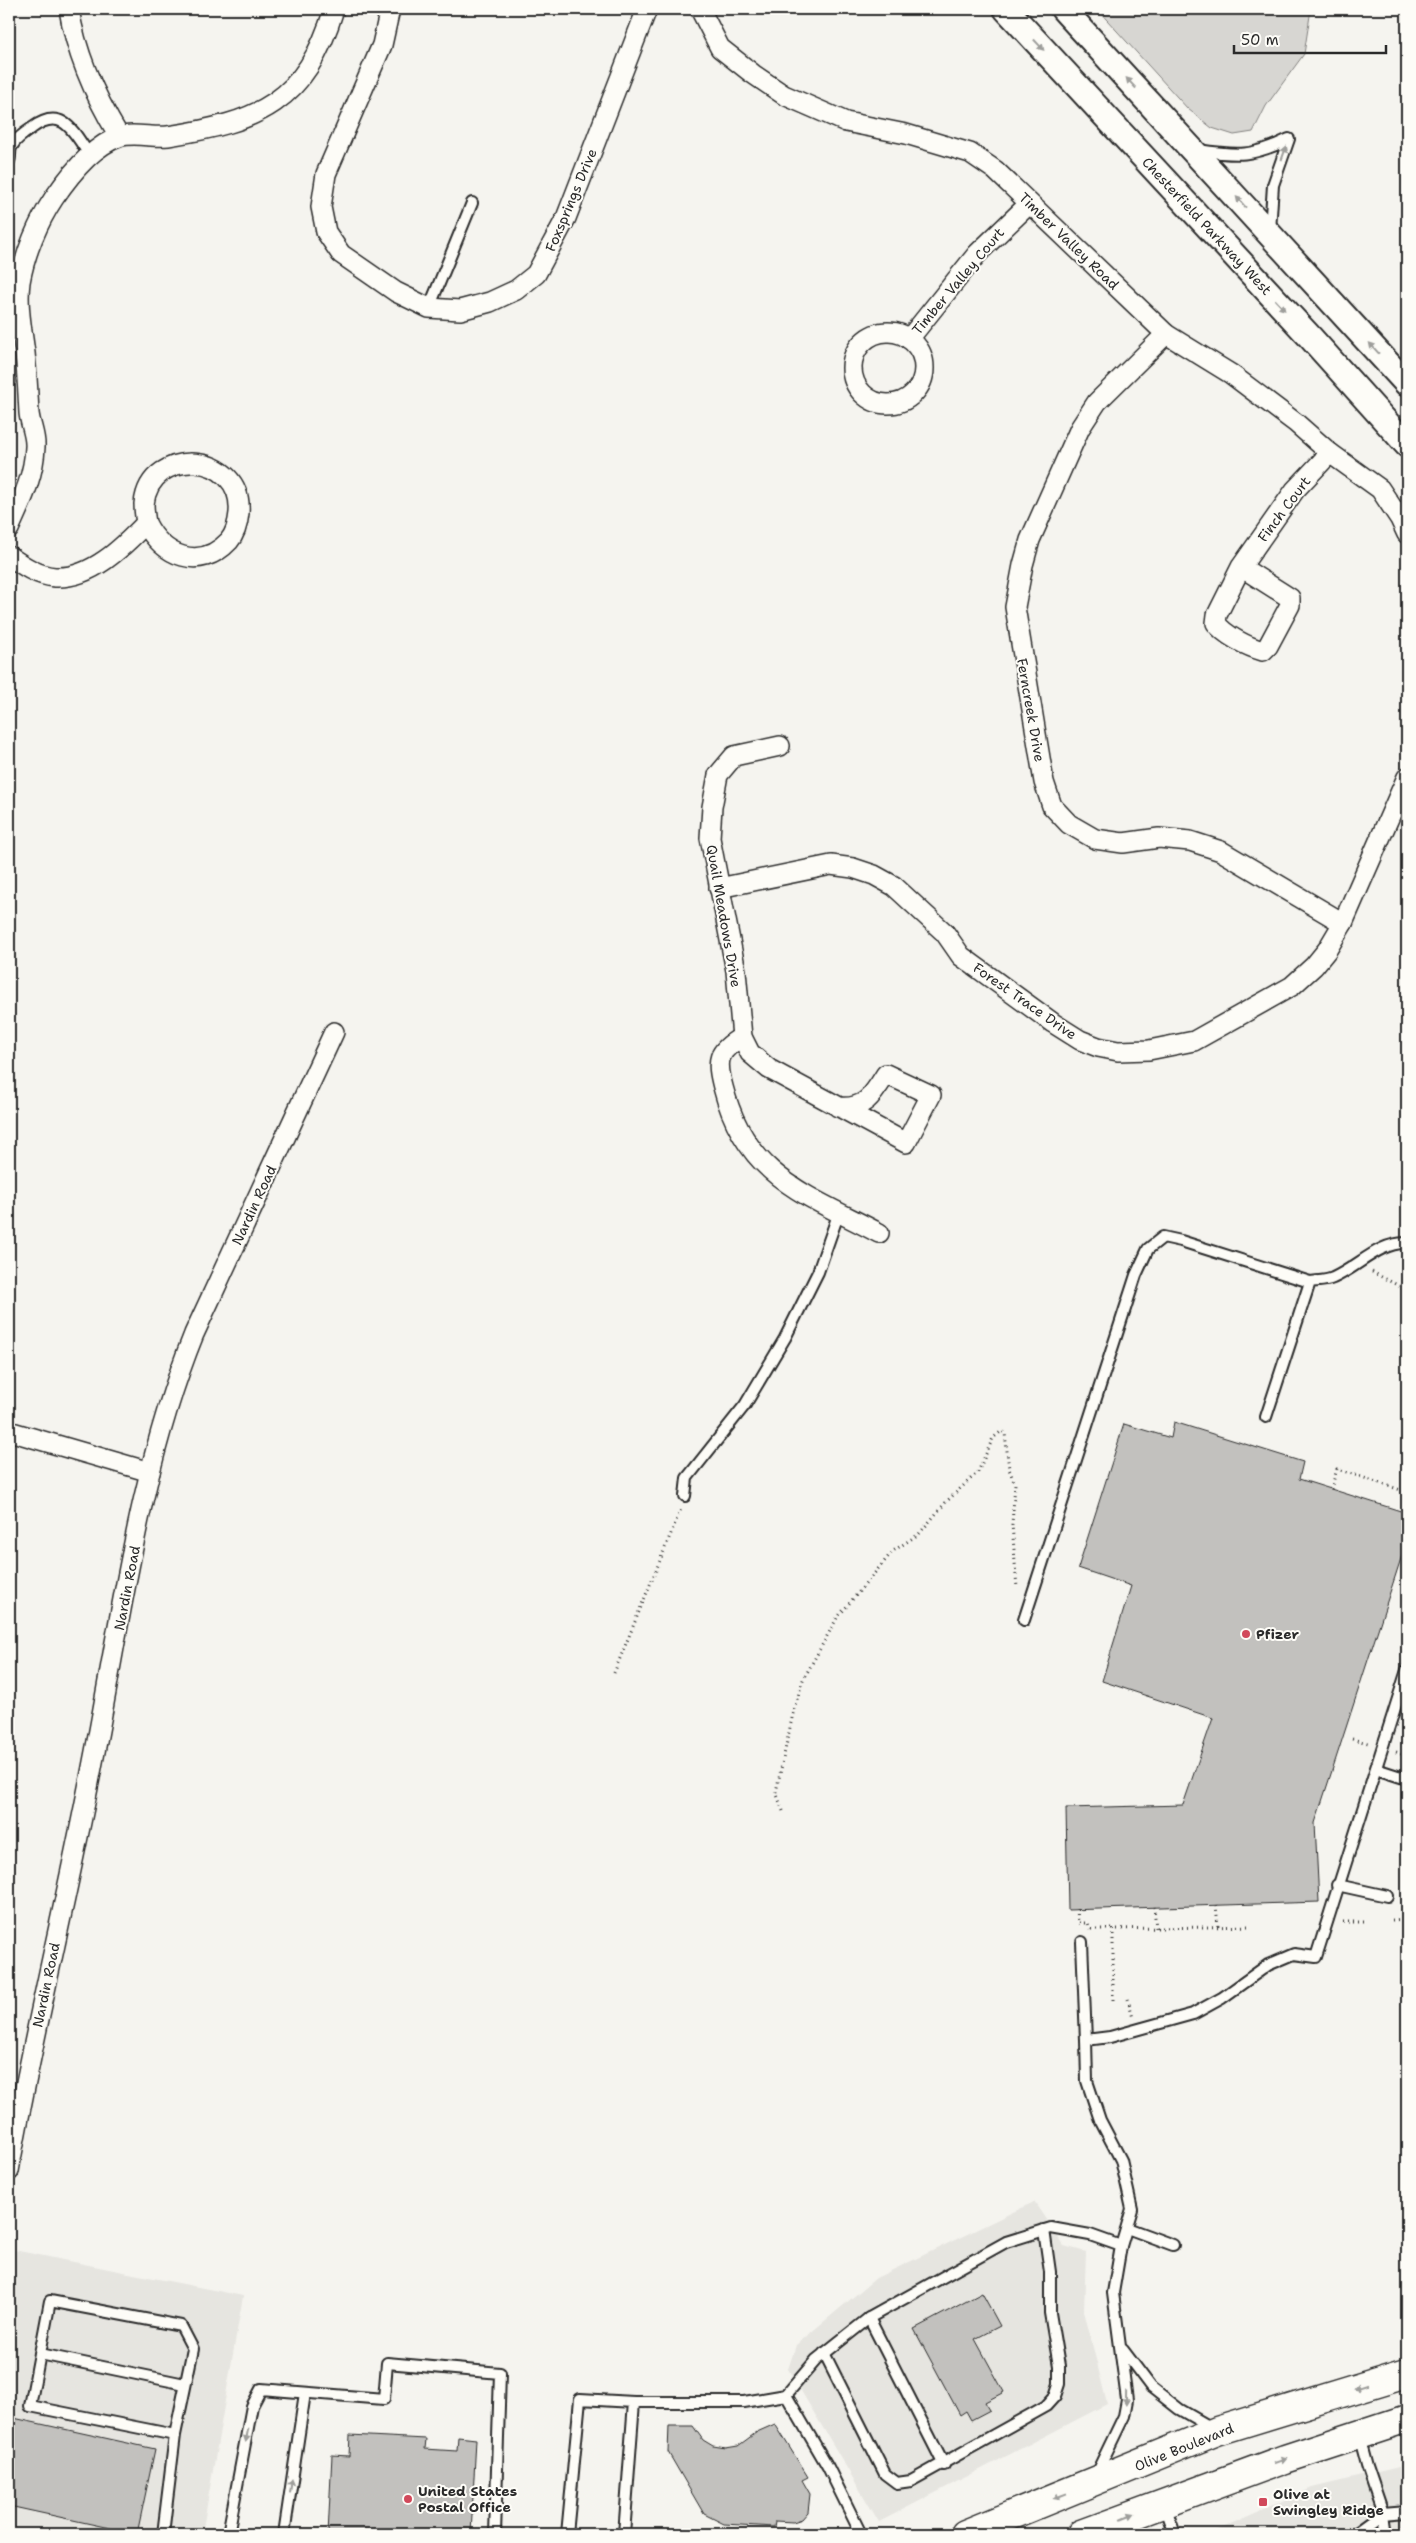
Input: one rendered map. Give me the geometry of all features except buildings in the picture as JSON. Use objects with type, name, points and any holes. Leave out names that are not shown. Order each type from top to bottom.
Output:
[{"type":"main road","name":"Olive Boulevard","points":[[966,2534],[1218,2431],[1407,2373]]},
{"type":"main road","points":[[1082,2534],[1164,2502],[1407,2419]]},
{"type":"street","points":[[69,9],[85,67],[107,115],[120,136]]},
{"type":"street","points":[[9,528],[29,486],[36,445],[30,418],[21,318],[14,284],[37,228],[69,178],[90,156],[120,136],[165,136],[223,127],[254,114],[283,98],[303,77],[317,54],[334,9]]},
{"type":"street","name":"Foxsprings Drive","points":[[390,9],[382,45],[326,174],[321,207],[326,232],[341,254],[396,292],[429,308],[460,310],[490,302],[516,290],[536,274],[566,218],[647,9]]},
{"type":"street","name":"Timber Valley Road","points":[[700,9],[720,48],[784,95],[846,122],[906,134],[970,153],[995,170],[1166,334],[1231,374],[1296,423],[1330,453],[1380,489],[1400,519],[1407,534]]},
{"type":"street","name":"Chesterfield Parkway West","points":[[1006,9],[1311,338],[1407,445]]},
{"type":"street","points":[[1063,9],[1407,384]]},
{"type":"street","name":"Timber Valley Court","points":[[910,339],[977,254],[1029,204]]},
{"type":"street","name":"Ferncreek Drive","points":[[1166,334],[1098,402],[1080,428],[1030,540],[1023,565],[1015,606],[1044,782],[1052,806],[1069,824],[1095,840],[1123,843],[1159,838],[1190,841],[1221,851],[1343,923]]},
{"type":"street","name":"Finch Court","points":[[1241,568],[1295,490],[1330,453]]},
{"type":"street","points":[[9,556],[28,569],[54,577],[78,574],[104,560],[124,546],[146,523],[144,504],[149,488],[157,477],[177,464],[193,462],[210,465],[219,470],[234,486],[240,502],[238,524],[229,541],[210,554],[194,558],[175,554],[153,538],[146,523]]},
{"type":"street","name":"Quail Meadows Drive","points":[[780,746],[734,756],[718,775],[712,807],[710,838],[718,888],[736,970],[742,1037],[750,1053],[769,1069],[838,1107],[906,1143],[931,1095],[886,1074],[871,1098],[861,1105],[838,1107]]},
{"type":"street","name":"Forest Trace Drive","points":[[718,888],[831,865],[853,868],[874,875],[894,886],[945,933],[962,956],[1053,1023],[1080,1040],[1098,1047],[1118,1051],[1149,1050],[1194,1042],[1292,986],[1314,966],[1327,950],[1343,923],[1407,777]]},
{"type":"street","name":"Nardin Road","points":[[9,2171],[22,2100],[84,1808],[150,1472],[181,1368],[194,1334],[334,1032]]},
{"type":"street","points":[[742,1037],[722,1051],[718,1059],[731,1116],[746,1144],[766,1166],[788,1185],[879,1234]]},
{"type":"street","points":[[9,1430],[150,1472]]},
{"type":"lane","points":[[9,161],[10,146],[44,120],[56,118],[68,125],[90,156]]},
{"type":"lane","points":[[1192,149],[1246,155],[1265,151],[1289,140],[1273,185],[1270,234]]},
{"type":"lane","points":[[429,308],[472,203]]},
{"type":"lane","points":[[685,1496],[687,1478],[745,1405],[785,1338],[818,1272],[838,1212]]},
{"type":"lane","points":[[1024,1620],[1136,1275],[1148,1249],[1163,1237],[1310,1282],[1332,1279],[1380,1250],[1398,1243],[1407,1243]]},
{"type":"lane","points":[[1266,1418],[1310,1282]]},
{"type":"lane","points":[[1086,2040],[1110,2037],[1193,2014],[1222,1998],[1268,1965],[1294,1954],[1316,1957],[1337,1885],[1407,1670]]},
{"type":"lane","points":[[1376,1769],[1407,1779]]},
{"type":"lane","points":[[1337,1885],[1387,1896]]},
{"type":"lane","points":[[1082,1942],[1087,2081],[1100,2120],[1121,2160],[1132,2209],[1121,2246],[1113,2293],[1122,2349],[1127,2400],[1124,2416],[1092,2483]]},
{"type":"lane","points":[[567,2534],[580,2399],[634,2402],[744,2402],[786,2395],[816,2360],[869,2318],[1006,2242],[1051,2228],[1090,2235],[1121,2246]]},
{"type":"lane","points":[[1127,2228],[1173,2245]]},
{"type":"lane","points":[[824,2353],[885,2474],[897,2483],[911,2482],[944,2464],[1046,2406],[1055,2396],[1059,2384],[1059,2366],[1050,2313],[1050,2272],[1044,2230]]},
{"type":"lane","points":[[163,2534],[174,2435],[193,2349],[181,2326],[50,2301],[30,2406],[174,2435]]},
{"type":"lane","points":[[869,2318],[944,2464]]},
{"type":"lane","points":[[1122,2349],[1151,2387],[1180,2409],[1218,2431]]},
{"type":"lane","points":[[40,2354],[185,2384]]},
{"type":"lane","points":[[228,2534],[252,2406],[261,2389],[384,2399],[386,2363],[500,2373],[495,2534]]},
{"type":"lane","points":[[284,2534],[305,2393]]},
{"type":"lane","points":[[786,2395],[828,2467],[861,2534]]},
{"type":"lane","points":[[624,2534],[634,2402]]},
{"type":"lane","points":[[1359,2435],[1367,2466],[1384,2513],[1386,2534]]},
{"type":"lane","points":[[1164,2502],[1175,2534]]},
{"type":"lane","points":[[1354,2534],[1384,2513],[1407,2511]]},
{"type":"path","points":[[1372,1272],[1407,1290]]},
{"type":"path","points":[[783,1811],[776,1792],[794,1709],[807,1671],[836,1618],[893,1551],[919,1534],[946,1502],[978,1472],[993,1438],[1002,1431],[1006,1439],[1009,1469],[1015,1484],[1012,1524],[1016,1583],[1018,1593],[1030,1604]]},
{"type":"path","points":[[1331,1489],[1337,1469],[1407,1492]]},
{"type":"path","points":[[614,1673],[678,1522],[685,1496]]},
{"type":"path","points":[[1352,1739],[1368,1743]]},
{"type":"path","points":[[1395,1752],[1407,1756]]},
{"type":"path","points":[[1216,1905],[1218,1926]]},
{"type":"path","points":[[1154,1907],[1156,1928]]},
{"type":"path","points":[[1076,1909],[1078,1923],[1088,1923],[1090,1929]]},
{"type":"path","points":[[1392,1921],[1407,1920]]},
{"type":"path","points":[[1340,1922],[1366,1922]]},
{"type":"path","points":[[1090,1929],[1251,1926]]},
{"type":"path","points":[[1082,1942],[1090,1929]]},
{"type":"path","points":[[1113,1929],[1113,2000]]},
{"type":"shaded area","points":[[1097,9],[1311,9],[1304,54],[1266,106],[1253,132],[1234,135],[1212,128],[1188,109]]},
{"type":"shaded area","points":[[1034,2202],[1064,2246],[1086,2252],[1084,2311],[1107,2404],[879,2522],[788,2369],[796,2345],[876,2278]]},
{"type":"shaded area","points":[[9,2249],[243,2296],[202,2534],[9,2534]]},
{"type":"shaded area","points":[[1407,2465],[1407,2534],[1209,2534],[1312,2488]]},
{"type":"place","name":"Pfizer","points":[[1246,1634]]},
{"type":"place","name":"United States Postal Office","points":[[408,2499]]},
{"type":"place","name":"Olive at Swingley Ridge","points":[[1263,2502]]}]
